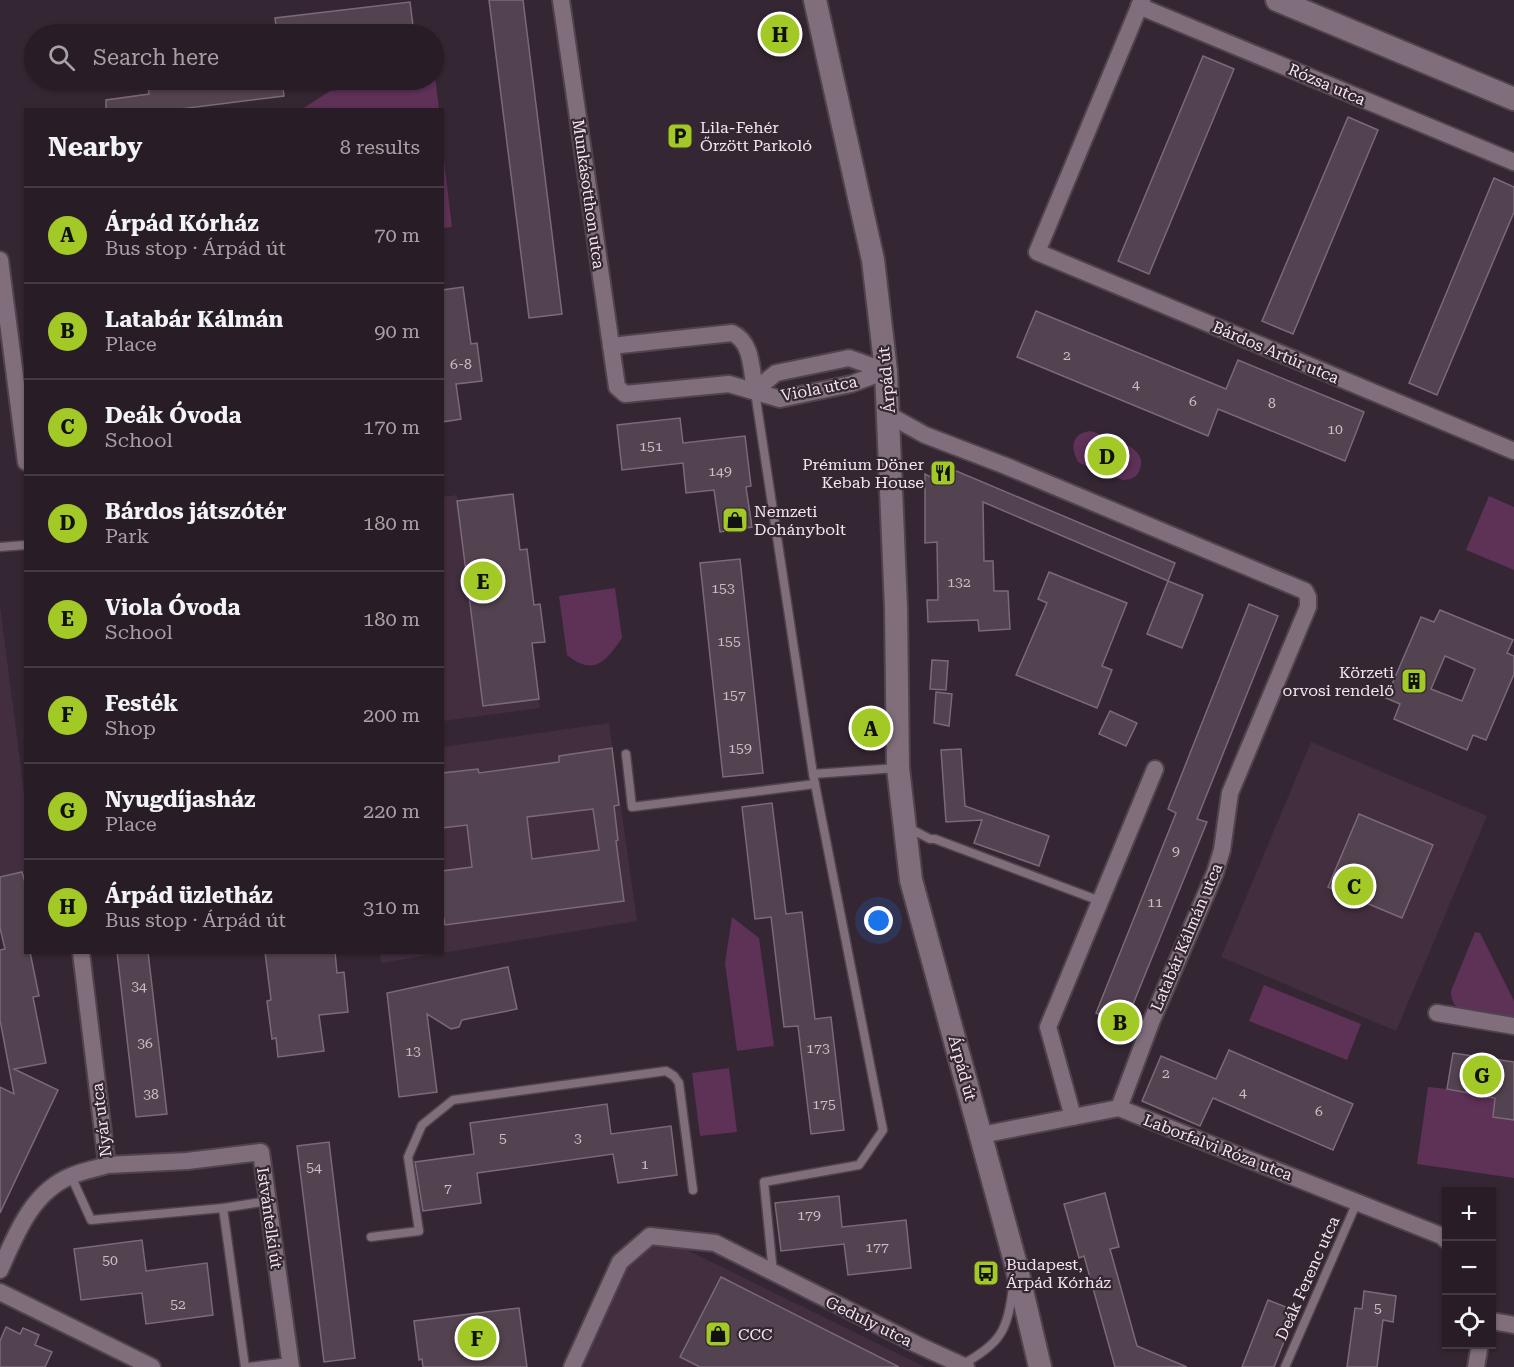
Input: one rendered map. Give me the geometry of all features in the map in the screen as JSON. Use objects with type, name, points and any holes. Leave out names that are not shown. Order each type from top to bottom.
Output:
[{"type":"main road","name":"Árpád út","points":[[815,0],[873,260],[886,371],[896,608],[898,768],[911,880],[1016,1265],[1041,1367]]},
{"type":"main road","points":[[1276,0],[1514,99]]},
{"type":"street","name":"Munkásotthon utca","points":[[561,0],[616,387]]},
{"type":"street","name":"Rózsa utca","points":[[1037,252],[1140,3],[1514,162]]},
{"type":"street","name":"Bárdos Artúr utca","points":[[1037,252],[1514,451]]},
{"type":"street","points":[[0,260],[24,446]]},
{"type":"street","points":[[611,346],[732,333],[741,338],[745,344],[754,385]]},
{"type":"street","name":"Viola utca","points":[[754,385],[776,373],[849,358],[886,371]]},
{"type":"street","name":"Viola utca","points":[[616,387],[625,394],[729,384],[754,385],[780,399],[851,384],[886,371]]},
{"type":"street","name":"Latabár Kálmán utca","points":[[889,415],[924,435],[1016,470],[1305,591],[1308,597],[1308,608],[1230,793],[1222,850],[1215,873],[1152,1020],[1119,1108]]},
{"type":"street","points":[[1073,1117],[1048,1027],[1155,769]]},
{"type":"street","name":"Nyár utca","points":[[0,1270],[27,1215],[48,1189],[71,1176],[106,1165],[81,954]]},
{"type":"street","points":[[1437,1013],[1514,1026]]},
{"type":"street","points":[[981,1135],[1119,1108]]},
{"type":"street","name":"Laborfalvi Róza utca","points":[[1119,1108],[1442,1236]]},
{"type":"street","name":"Istvántelki út","points":[[106,1165],[187,1161],[261,1152],[290,1365]]},
{"type":"street","name":"Geduly utca","points":[[572,1367],[620,1262],[650,1236],[715,1243],[773,1274],[963,1366]]},
{"type":"street","points":[[0,1292],[152,1367]]},
{"type":"street","points":[[1496,1322],[1514,1325]]},
{"type":"street","points":[[1476,1367],[1479,1349]]},
{"type":"lane","points":[[754,385],[813,774],[883,1130],[859,1165],[764,1182],[773,1274]]},
{"type":"lane","points":[[0,547],[24,545]]},
{"type":"lane","points":[[626,754],[632,807],[815,784]]},
{"type":"lane","points":[[813,774],[898,768]]},
{"type":"lane","points":[[903,825],[930,839],[1100,901]]},
{"type":"lane","points":[[371,1237],[419,1231],[408,1157],[422,1125],[453,1100],[666,1071],[679,1083],[693,1190]]},
{"type":"lane","points":[[71,1176],[91,1220],[223,1208],[268,1201]]},
{"type":"lane","name":"Deák Ferenc utca","points":[[1285,1367],[1357,1202]]},
{"type":"lane","points":[[223,1208],[244,1367]]},
{"type":"lane","points":[[963,1366],[985,1352],[1000,1336],[1008,1316],[1016,1265]]},
{"type":"lane","points":[[249,1367],[290,1365]]},
{"type":"shaded area","points":[[437,90],[439,108],[304,108],[330,91]]},
{"type":"shaded area","points":[[444,161],[452,227],[444,228]]},
{"type":"shaded area","points":[[1091,431],[1134,449],[1141,463],[1136,476],[1123,480],[1079,463],[1074,452],[1074,442],[1080,435]]},
{"type":"shaded area","points":[[513,494],[540,708],[444,721],[444,497],[457,495],[458,501]]},
{"type":"shaded area","points":[[1489,496],[1514,507],[1514,570],[1466,550]]},
{"type":"shaded area","points":[[615,588],[622,638],[599,663],[585,665],[576,662],[567,655],[559,596]]},
{"type":"shaded area","points":[[0,606],[24,792],[24,895],[0,901]]},
{"type":"shaded area","points":[[609,723],[637,921],[444,953],[444,747]]},
{"type":"shaded area","points":[[1311,742],[1487,816],[1396,1031],[1221,957]]},
{"type":"shaded area","points":[[732,917],[759,938],[774,1046],[737,1051],[725,963]]},
{"type":"shaded area","points":[[1475,932],[1480,933],[1514,1001],[1514,1018],[1460,1010],[1453,1002],[1451,991]]},
{"type":"shaded area","points":[[380,954],[436,954],[381,963]]},
{"type":"shaded area","points":[[1264,985],[1361,1024],[1347,1060],[1249,1021]]},
{"type":"shaded area","points":[[1453,1053],[1514,1062],[1514,1178],[1417,1164],[1428,1087],[1447,1089]]},
{"type":"shaded area","points":[[729,1068],[737,1132],[700,1136],[692,1073]]},
{"type":"shaded area","points":[[654,1244],[677,1245],[925,1367],[581,1367],[627,1268]]},
{"type":"building","points":[[489,0],[523,0],[562,314],[529,318]]},
{"type":"building","points":[[410,2],[413,24],[276,24],[275,18]]},
{"type":"building","points":[[1203,56],[1234,69],[1149,274],[1118,261]]},
{"type":"building","points":[[148,90],[283,90],[284,96],[188,108],[106,108],[106,100],[149,94]]},
{"type":"building","points":[[1348,117],[1378,130],[1293,334],[1262,321]]},
{"type":"building","points":[[1494,178],[1514,187],[1514,212],[1437,395],[1409,383]]},
{"type":"building","points":[[463,287],[471,344],[477,343],[482,381],[456,384],[461,419],[444,422],[444,290]]},
{"type":"building","points":[[1036,311],[1226,389],[1238,360],[1364,412],[1345,461],[1218,409],[1208,436],[1017,357]]},
{"type":"building","points":[[680,418],[683,443],[745,436],[751,486],[746,487],[752,527],[720,532],[714,490],[686,493],[683,463],[622,470],[617,425]]},
{"type":"building","points":[[942,465],[1175,563],[1168,581],[983,502],[984,561],[993,561],[994,591],[1008,591],[1010,629],[979,631],[978,620],[928,622],[927,600],[938,600],[937,542],[925,543],[925,474],[936,480]]},
{"type":"building","points":[[513,494],[520,550],[527,549],[534,605],[540,604],[545,642],[532,643],[539,699],[483,706],[457,501]]},
{"type":"building","points":[[740,559],[763,773],[723,777],[700,563]]},
{"type":"building","points":[[1049,572],[1127,603],[1102,666],[1112,670],[1097,708],[1016,675],[1047,603],[1038,599]]},
{"type":"building","points":[[1168,581],[1203,595],[1182,648],[1147,634]]},
{"type":"building","points":[[1249,604],[1278,616],[1197,819],[1207,822],[1125,1024],[1096,1013],[1176,813],[1168,809]]},
{"type":"building","name":"Körzeti orvosi rendelő","points":[[1440,610],[1513,640],[1507,653],[1514,656],[1514,674],[1486,740],[1473,735],[1467,750],[1394,719],[1400,704],[1386,698],[1421,617],[1434,622]],"holes":[[[1445,656],[1475,669],[1462,701],[1431,689]]]},
{"type":"building","points":[[932,660],[948,661],[946,690],[930,689]]},
{"type":"building","points":[[936,692],[952,694],[949,726],[934,723]]},
{"type":"building","points":[[1110,711],[1137,723],[1126,746],[1099,734]]},
{"type":"building","points":[[612,748],[619,805],[614,806],[618,840],[616,841],[624,901],[445,925],[444,871],[472,867],[467,825],[444,828],[444,773],[478,769],[479,773],[559,762],[559,756]],"holes":[[[593,809],[599,850],[532,859],[527,817]]]},
{"type":"building","points":[[961,749],[965,806],[1049,836],[1039,866],[974,843],[982,820],[946,822],[941,750]]},
{"type":"building","points":[[772,803],[786,914],[802,912],[815,1019],[831,1017],[844,1130],[811,1134],[798,1026],[784,1027],[771,917],[755,919],[742,807]]},
{"type":"building","points":[[1359,814],[1433,845],[1402,918],[1328,887]]},
{"type":"building","points":[[22,872],[24,879],[24,954],[30,954],[39,996],[33,997],[46,1063],[14,1069],[58,1090],[0,1213],[0,1087],[14,1094],[0,1020],[0,950],[5,949],[0,928],[0,877]]},
{"type":"building","points":[[117,954],[148,954],[167,1114],[136,1117]]},
{"type":"building","points":[[265,954],[335,954],[337,973],[344,972],[348,1012],[319,1015],[324,1051],[278,1057],[276,1038],[272,1039],[267,1001],[271,1000]]},
{"type":"building","points":[[508,967],[517,1009],[462,1020],[459,1027],[451,1029],[427,1014],[437,1092],[399,1097],[387,993]]},
{"type":"building","points":[[1229,1050],[1353,1104],[1333,1150],[1213,1098],[1200,1126],[1142,1101],[1161,1056],[1216,1079]]},
{"type":"building","points":[[1453,1053],[1514,1062],[1514,1120],[1493,1117],[1495,1098],[1447,1089]]},
{"type":"building","points":[[607,1104],[611,1134],[671,1126],[677,1175],[618,1183],[613,1154],[477,1173],[481,1203],[423,1211],[415,1162],[474,1154],[470,1123]]},
{"type":"building","points":[[329,1142],[355,1358],[324,1362],[297,1146]]},
{"type":"building","points":[[1105,1193],[1119,1247],[1110,1249],[1137,1346],[1187,1367],[1115,1367],[1084,1256],[1079,1258],[1064,1204]]},
{"type":"building","points":[[839,1196],[842,1227],[906,1220],[911,1268],[848,1275],[844,1244],[781,1251],[775,1203]]},
{"type":"building","points":[[142,1240],[146,1271],[207,1263],[213,1315],[146,1324],[142,1293],[81,1300],[74,1249]]},
{"type":"building","points":[[721,1277],[899,1367],[700,1367],[680,1357]]},
{"type":"building","points":[[1364,1291],[1396,1296],[1393,1322],[1383,1320],[1377,1367],[1347,1367],[1355,1308],[1362,1309]]},
{"type":"building","points":[[1268,1300],[1296,1311],[1274,1367],[1242,1367]]},
{"type":"building","points":[[519,1308],[527,1367],[423,1367],[422,1359],[419,1360],[414,1321]]},
{"type":"building","points":[[6,1327],[20,1334],[23,1328],[39,1335],[35,1345],[52,1352],[45,1367],[0,1367],[0,1341]]},
{"type":"place","name":"Árpád üzletház","points":[[780,34]]},
{"type":"place","name":"Lila-Fehér Őrzött Parkoló","points":[[680,136]]},
{"type":"place","name":"Bárdos játszótér","points":[[1107,456]]},
{"type":"place","name":"Prémium Döner Kebab House","points":[[943,473]]},
{"type":"place","name":"Nemzeti Dohánybolt","points":[[735,520]]},
{"type":"place","name":"Viola Óvoda","points":[[483,581]]},
{"type":"place","name":"Körzeti orvosi rendelő","points":[[1414,681]]},
{"type":"place","name":"Árpád Kórház","points":[[871,728]]},
{"type":"place","name":"Deák Óvoda","points":[[1354,886]]},
{"type":"place","name":"Latabár Kálmán","points":[[1120,1022]]},
{"type":"place","name":"Nyugdíjasház","points":[[1482,1075]]},
{"type":"place","name":"Budapest, Árpád Kórház","points":[[986,1273]]},
{"type":"place","name":"CCC","points":[[718,1334]]},
{"type":"place","name":"Festék","points":[[477,1338]]}]
